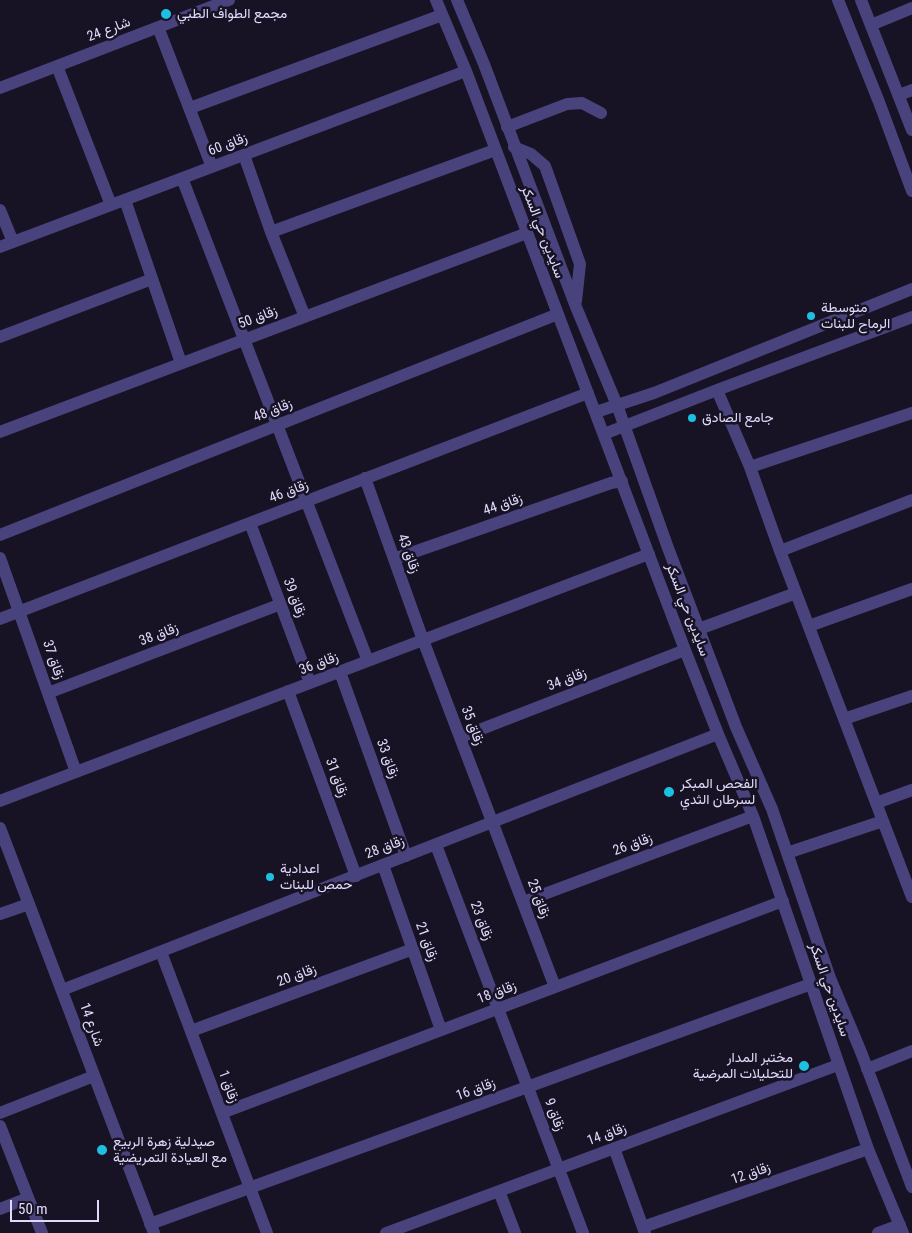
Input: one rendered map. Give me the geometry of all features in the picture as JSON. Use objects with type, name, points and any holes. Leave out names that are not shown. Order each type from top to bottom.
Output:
[{"type":"street","name":"شارع 24","points":[[0,88],[229,0]]},
{"type":"street","name":"سايدين حي السكر","points":[[436,0],[466,72],[685,650],[753,816],[868,1149],[902,1229]]},
{"type":"street","name":"سايدين حي السكر","points":[[457,0],[484,64],[576,307],[617,405],[647,492],[736,727],[772,809],[830,978],[912,1187]]},
{"type":"street","points":[[838,0],[912,191]]},
{"type":"street","points":[[861,0],[912,130]]},
{"type":"street","points":[[871,25],[912,8]]},
{"type":"street","points":[[190,108],[442,15]]},
{"type":"street","points":[[158,28],[212,167]]},
{"type":"street","points":[[57,66],[111,205]]},
{"type":"street","name":"زقاق 60","points":[[0,247],[466,72]]},
{"type":"street","points":[[899,95],[912,90]]},
{"type":"street","points":[[507,126],[567,104],[582,103],[601,113]]},
{"type":"street","points":[[514,147],[530,154],[545,166],[580,264],[576,307]]},
{"type":"street","points":[[271,232],[495,150]]},
{"type":"street","points":[[244,155],[271,232],[305,317]]},
{"type":"street","points":[[182,178],[368,661]]},
{"type":"street","points":[[125,200],[181,364]]},
{"type":"street","points":[[0,210],[13,242]]},
{"type":"street","name":"زقاق 50","points":[[0,432],[527,232]]},
{"type":"street","points":[[0,337],[152,280]]},
{"type":"street","points":[[596,412],[654,393],[912,289]]},
{"type":"street","name":"زقاق 48","points":[[0,535],[558,314]]},
{"type":"street","points":[[604,434],[912,317]]},
{"type":"street","points":[[717,390],[750,467],[876,803],[909,881],[912,897]]},
{"type":"street","name":"زقاق 46","points":[[0,619],[588,393]]},
{"type":"street","points":[[750,467],[912,413]]},
{"type":"street","name":"زقاق 43","points":[[365,478],[423,640]]},
{"type":"street","name":"زقاق 44","points":[[394,559],[622,480]]},
{"type":"street","points":[[780,551],[912,500]]},
{"type":"street","name":"زقاق 39","points":[[250,523],[310,683]]},
{"type":"street","name":"زقاق 36","points":[[0,800],[650,554]]},
{"type":"street","name":"زقاق 37","points":[[0,558],[76,772]]},
{"type":"street","points":[[809,626],[912,589]]},
{"type":"street","points":[[699,629],[796,593]]},
{"type":"street","name":"زقاق 38","points":[[48,693],[281,604]]},
{"type":"street","name":"زقاق 35","points":[[423,640],[492,822]]},
{"type":"street","name":"زقاق 34","points":[[460,738],[685,650]]},
{"type":"street","name":"زقاق 33","points":[[340,672],[406,856]]},
{"type":"street","name":"زقاق 31","points":[[288,691],[356,876]]},
{"type":"street","points":[[844,719],[912,696]]},
{"type":"street","name":"زقاق 28","points":[[62,990],[718,734]]},
{"type":"street","points":[[876,803],[912,790]]},
{"type":"street","name":"زقاق 26","points":[[523,902],[753,816]]},
{"type":"street","points":[[787,853],[883,821]]},
{"type":"street","name":"زقاق 25","points":[[492,822],[555,987]]},
{"type":"street","name":"شارع 14","points":[[0,828],[152,1229]]},
{"type":"street","name":"زقاق 23","points":[[436,845],[497,1008]]},
{"type":"street","name":"زقاق 21","points":[[383,865],[441,1030]]},
{"type":"street","name":"زقاق 18","points":[[222,1112],[783,901]]},
{"type":"street","points":[[0,914],[29,904]]},
{"type":"street","name":"زقاق 20","points":[[191,1031],[413,949]]},
{"type":"street","name":"زقاق 1","points":[[161,952],[267,1233]]},
{"type":"street","name":"زقاق 16","points":[[152,1229],[250,1188],[811,984]]},
{"type":"street","name":"زقاق 9","points":[[497,1008],[583,1233]]},
{"type":"street","points":[[867,1069],[912,1051]]},
{"type":"street","name":"زقاق 14","points":[[386,1233],[838,1065]]},
{"type":"street","points":[[0,1113],[94,1076]]},
{"type":"street","points":[[0,1126],[42,1233]]},
{"type":"street","points":[[614,1148],[644,1230]]},
{"type":"street","name":"زقاق 12","points":[[644,1230],[868,1149]]},
{"type":"street","points":[[498,1191],[515,1233]]},
{"type":"street","points":[[0,1209],[28,1198]]},
{"type":"street","points":[[878,1233],[902,1229]]},
{"type":"place","name":"مجمع الطواف الطبي","points":[[166,14]]},
{"type":"place","name":"متوسطة الرماح للبنات","points":[[811,316]]},
{"type":"place","name":"جامع الصادق","points":[[692,418]]},
{"type":"place","name":"الفحص المبكر لسرطان الثدي","points":[[669,792]]},
{"type":"place","name":"اعدادية حمص للبنات","points":[[270,877]]},
{"type":"place","name":"مختبر المدار للتحليلات المرضية","points":[[804,1066]]},
{"type":"place","name":"صيدلية زهرة الربيع مع العيادة التمريضية","points":[[102,1150]]}]
